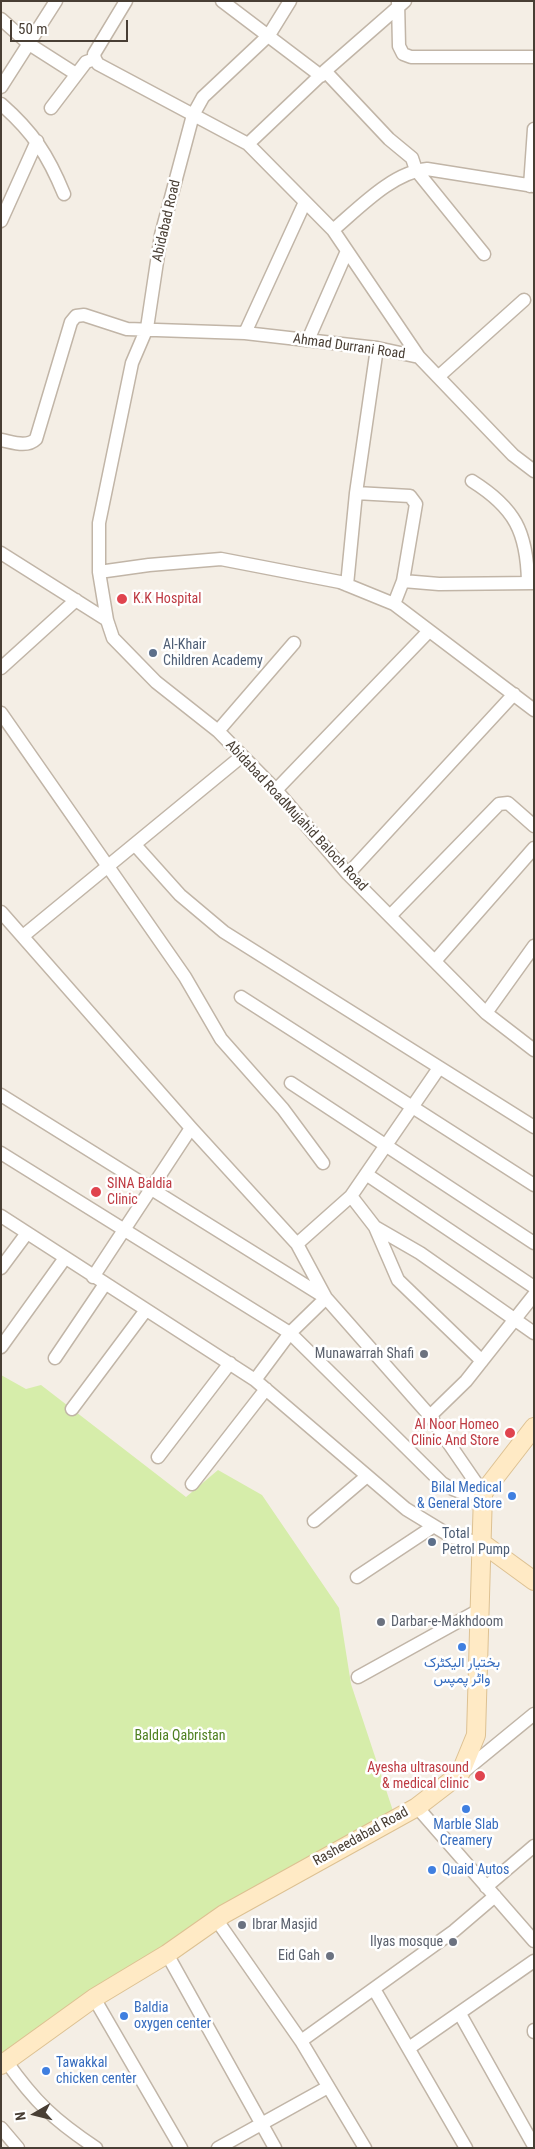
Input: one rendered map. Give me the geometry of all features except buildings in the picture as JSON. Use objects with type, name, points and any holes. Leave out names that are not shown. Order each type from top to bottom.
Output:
[{"type":"main road","points":[[460,1774],[476,1735],[483,1493],[534,1427]]},
{"type":"main road","points":[[482,1543],[534,1580]]},
{"type":"main road","name":"Rasheedabad Road","points":[[4,2063],[94,1998],[167,1954],[216,1919],[417,1807],[460,1774]]},
{"type":"street","points":[[1,87],[56,1]]},
{"type":"street","points":[[126,1],[94,54],[98,64],[248,144],[333,230],[420,357]]},
{"type":"street","points":[[222,1],[323,74],[388,139],[412,158],[416,170],[484,254]]},
{"type":"street","name":"Abidabad Road","points":[[147,328],[161,235],[193,115],[203,97],[269,35],[290,1]]},
{"type":"street","points":[[401,3],[398,46],[403,54],[411,57],[534,57]]},
{"type":"street","points":[[248,144],[401,3]]},
{"type":"street","points":[[1,19],[29,44],[76,74]]},
{"type":"street","points":[[52,108],[86,62],[95,59]]},
{"type":"street","points":[[2,109],[37,141],[51,162],[64,194]]},
{"type":"street","points":[[333,230],[396,179],[416,170],[427,169],[532,186],[534,129]]},
{"type":"street","points":[[1,220],[37,141]]},
{"type":"street","points":[[245,333],[305,202]]},
{"type":"street","points":[[308,340],[348,251]]},
{"type":"street","points":[[438,377],[524,300]]},
{"type":"street","name":"Ahmad Durrani Road","points":[[1,440],[25,444],[32,443],[36,439],[71,322],[76,316],[84,315],[127,329],[147,328],[245,333],[377,348],[420,357],[513,455],[534,471]]},
{"type":"street","name":"Abidabad RoadMujahid Baloch Road","points":[[147,328],[132,363],[100,523],[99,572],[107,620],[113,638],[156,682],[218,731],[276,790],[348,874],[486,1013],[534,1050]]},
{"type":"street","points":[[347,585],[356,493],[377,348]]},
{"type":"street","points":[[403,581],[439,584],[531,583],[528,553],[522,534],[508,510],[494,496],[472,481]]},
{"type":"street","points":[[356,493],[410,496],[415,500],[416,504],[403,581],[394,604]]},
{"type":"street","points":[[1,553],[107,620]]},
{"type":"street","points":[[99,572],[148,565],[221,559],[347,585],[394,604],[534,710]]},
{"type":"street","points":[[1,668],[76,600]]},
{"type":"street","points":[[276,790],[429,631]]},
{"type":"street","points":[[218,731],[294,643]]},
{"type":"street","points":[[348,874],[514,694]]},
{"type":"street","points":[[1,714],[185,977],[221,1039],[283,1109],[323,1163]]},
{"type":"street","points":[[23,936],[136,846],[242,756]]},
{"type":"street","points":[[390,916],[499,804],[508,803],[534,826]]},
{"type":"street","points":[[136,846],[180,895],[224,932],[534,1127]]},
{"type":"street","points":[[434,961],[534,848]]},
{"type":"street","points":[[1,912],[191,1128],[297,1244],[326,1298],[430,1416],[483,1493],[468,1495],[455,1491],[442,1482],[290,1333],[1,1153]]},
{"type":"street","points":[[486,1013],[534,946]]},
{"type":"street","points":[[241,997],[534,1185]]},
{"type":"street","points":[[297,1244],[351,1196],[439,1068]]},
{"type":"street","points":[[291,1083],[387,1144],[534,1243]]},
{"type":"street","points":[[1,1095],[326,1298]]},
{"type":"street","points":[[93,1277],[191,1128]]},
{"type":"street","points":[[366,1174],[534,1287]]},
{"type":"street","points":[[351,1196],[375,1227],[398,1280],[482,1361]]},
{"type":"street","points":[[1,1216],[255,1380],[406,1509],[452,1537],[482,1543]]},
{"type":"street","points":[[375,1227],[420,1253],[534,1332]]},
{"type":"street","points":[[1,1268],[27,1233]]},
{"type":"street","points":[[1,1346],[65,1258]]},
{"type":"street","points":[[55,1358],[105,1284]]},
{"type":"street","points":[[430,1416],[466,1381],[534,1295]]},
{"type":"street","points":[[255,1380],[290,1333],[326,1298]]},
{"type":"street","points":[[72,1409],[146,1310]]},
{"type":"street","points":[[158,1457],[230,1363]]},
{"type":"street","points":[[192,1484],[266,1389]]},
{"type":"street","points":[[314,1520],[367,1476]]},
{"type":"street","points":[[357,1577],[434,1526]]},
{"type":"street","points":[[358,1677],[480,1610]]},
{"type":"street","points":[[460,1774],[534,1714]]},
{"type":"street","points":[[417,1807],[534,1941]]},
{"type":"street","points":[[301,2041],[454,1931],[534,1846]]},
{"type":"street","points":[[216,1919],[301,2041],[365,2148]]},
{"type":"street","points":[[167,1954],[275,2148]]},
{"type":"street","points":[[409,2048],[534,1962]]},
{"type":"street","points":[[374,1989],[466,2148]]},
{"type":"street","points":[[94,1998],[181,2148]]},
{"type":"street","points":[[460,2014],[530,2130],[534,2146]]},
{"type":"street","points":[[4,2063],[36,2101],[62,2126],[96,2148]]},
{"type":"street","points":[[218,2148],[328,2087]]},
{"type":"street","points":[[1,2128],[18,2148]]},
{"type":"green space","name":"Baldia Qabristan","points":[[1,1375],[26,1389],[41,1385],[186,1497],[218,1470],[262,1495],[339,1608],[351,1684],[397,1823],[225,1919],[4,2057],[1,2052]]},
{"type":"place","name":"K.K Hospital","points":[[122,599]]},
{"type":"place","name":"Al-Khair Children Academy","points":[[153,653]]},
{"type":"place","name":"SINA Baldia Clinic","points":[[96,1192]]},
{"type":"place","name":"Munawarrah Shafi","points":[[424,1354]]},
{"type":"place","name":"Al Noor Homeo Clinic And Store","points":[[510,1433]]},
{"type":"place","name":"Bilal Medical & General Store","points":[[512,1496]]},
{"type":"place","name":"Total Petrol Pump","points":[[432,1542]]},
{"type":"place","name":"Darbar-e-Makhdoom","points":[[381,1622]]},
{"type":"place","name":"بختیار الیکٹرک واٹر پمپس","points":[[462,1647]]},
{"type":"place","name":"Ayesha ultrasound & medical clinic","points":[[480,1776]]},
{"type":"place","name":"Marble Slab Creamery","points":[[466,1809]]},
{"type":"place","name":"Quaid Autos","points":[[432,1870]]},
{"type":"place","name":"Ibrar Masjid","points":[[242,1925]]},
{"type":"place","name":"Ilyas mosque","points":[[453,1942]]},
{"type":"place","name":"Eid Gah","points":[[330,1956]]},
{"type":"place","name":"Baldia oxygen center","points":[[124,2016]]},
{"type":"place","name":"Tawakkal chicken center","points":[[46,2071]]}]
